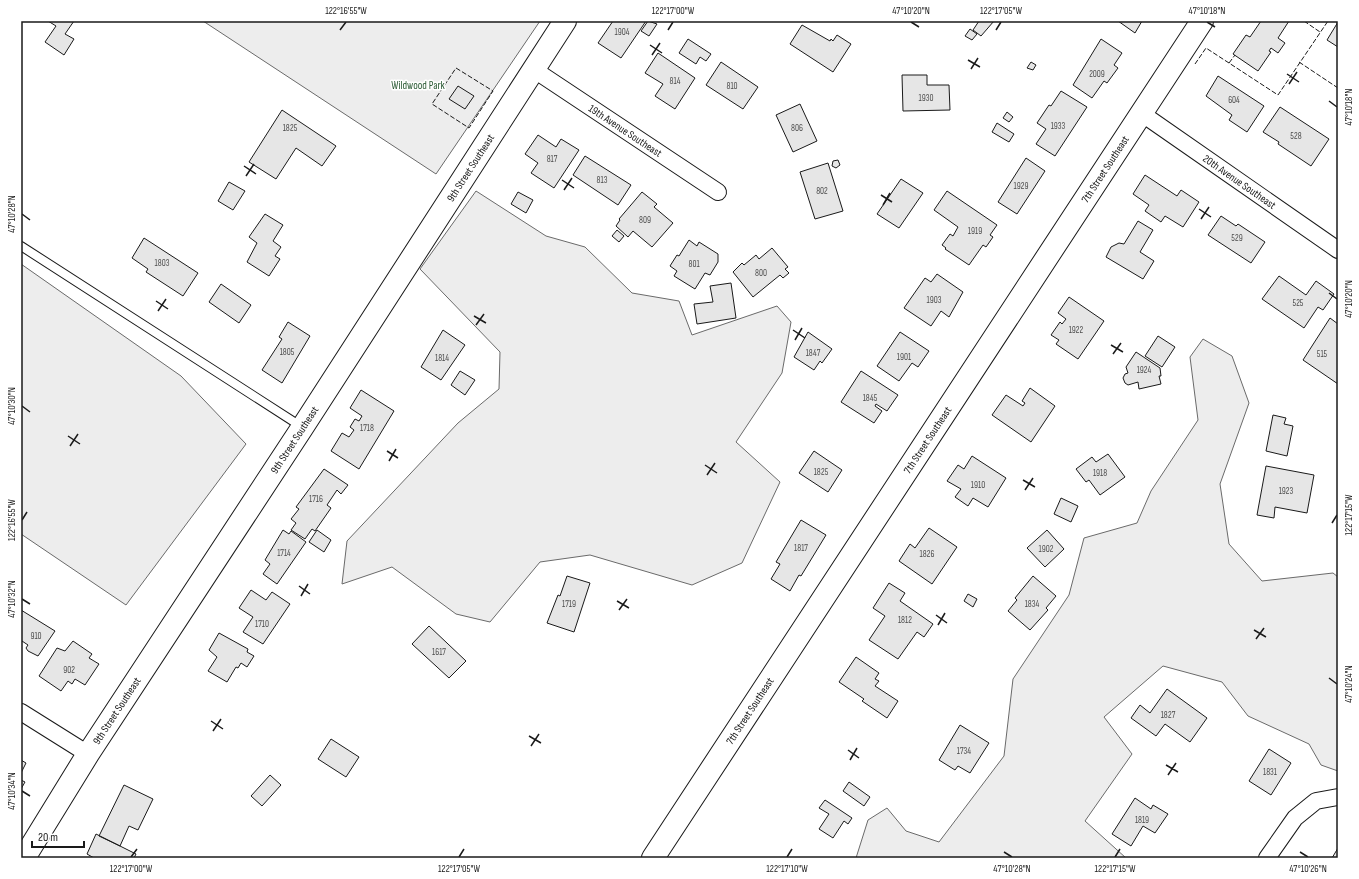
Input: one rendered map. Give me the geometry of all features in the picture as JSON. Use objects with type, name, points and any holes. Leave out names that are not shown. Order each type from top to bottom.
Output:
[{"type":"street","name":"9th Street Southeast","points":[[24,858],[88,754],[302,428],[565,21]]},
{"type":"street","name":"7th Street Southeast","points":[[652,858],[1202,21]]},
{"type":"street","name":"19th Avenue Southeast","points":[[533,69],[718,192]]},
{"type":"street","name":"20th Avenue Southeast","points":[[1142,113],[1338,250]]},
{"type":"street","points":[[21,712],[88,754]]},
{"type":"street","points":[[1267,858],[1295,818],[1316,801],[1333,798]]},
{"type":"lane","points":[[21,246],[302,428]]},
{"type":"shaded area","name":"Wildwood Park","points":[[203,21],[540,21],[436,174]]},
{"type":"shaded area","points":[[476,191],[546,236],[585,247],[632,293],[679,301],[692,335],[777,306],[791,322],[782,373],[736,442],[780,482],[742,563],[692,585],[590,555],[540,562],[490,622],[456,614],[392,567],[342,584],[347,541],[458,423],[499,389],[500,352],[420,269]]},
{"type":"shaded area","points":[[21,264],[181,376],[246,444],[126,605],[21,534]]},
{"type":"shaded area","points":[[1203,339],[1232,356],[1249,403],[1220,484],[1229,544],[1262,581],[1333,573],[1338,577],[1338,771],[1321,765],[1309,744],[1248,716],[1222,682],[1163,666],[1104,717],[1132,754],[1085,821],[1126,858],[856,858],[868,820],[887,808],[906,831],[939,842],[1004,756],[1013,679],[1069,595],[1084,538],[1137,523],[1151,491],[1198,420],[1190,357]]},
{"type":"building","points":[[48,21],[74,21],[65,34],[74,39],[64,55],[45,42],[56,26]]},
{"type":"building","points":[[613,21],[646,21],[621,58],[598,43]]},
{"type":"building","points":[[648,21],[657,24],[649,36],[641,31]]},
{"type":"building","points":[[979,21],[994,21],[981,36],[973,30]]},
{"type":"building","points":[[1118,21],[1142,21],[1135,33]]},
{"type":"building","points":[[1261,21],[1289,21],[1278,38],[1285,43],[1278,53],[1271,48],[1269,51],[1271,52],[1258,71],[1233,54],[1246,35],[1250,37]]},
{"type":"building","points":[[1338,22],[1338,47],[1327,40]]},
{"type":"building","points":[[802,25],[830,41],[831,39],[833,41],[837,35],[851,44],[833,72],[790,44]]},
{"type":"building","points":[[970,29],[977,34],[972,40],[965,36]]},
{"type":"building","points":[[688,39],[711,54],[706,61],[700,57],[696,64],[679,53]]},
{"type":"building","points":[[1101,39],[1122,53],[1114,65],[1118,68],[1107,83],[1104,81],[1092,98],[1073,85]]},
{"type":"building","points":[[658,53],[695,78],[675,109],[655,96],[663,84],[645,73]]},
{"type":"building","points":[[721,62],[758,87],[743,109],[706,85]]},
{"type":"building","points":[[1031,62],[1036,65],[1033,70],[1027,68]]},
{"type":"building","points":[[902,75],[927,75],[927,85],[949,85],[950,110],[903,111]]},
{"type":"building","points":[[1218,76],[1264,106],[1247,132],[1229,120],[1232,115],[1206,96]]},
{"type":"building","points":[[458,86],[474,96],[465,109],[449,99]]},
{"type":"building","points":[[1061,91],[1087,107],[1055,156],[1036,144],[1046,129],[1037,123]]},
{"type":"building","points":[[800,104],[817,141],[793,152],[776,115]]},
{"type":"building","points":[[1280,107],[1329,139],[1311,166],[1263,132]]},
{"type":"building","points":[[282,110],[336,146],[322,166],[296,148],[276,179],[249,162]]},
{"type":"building","points":[[1007,112],[1013,117],[1009,122],[1003,118]]},
{"type":"building","points":[[997,123],[1014,134],[1009,142],[992,132]]},
{"type":"building","points":[[538,135],[556,147],[561,139],[579,150],[554,188],[531,173],[538,163],[525,154]]},
{"type":"building","points":[[585,156],[631,185],[618,205],[573,175]]},
{"type":"building","points":[[1026,158],[1045,171],[1017,214],[998,202]]},
{"type":"building","points":[[838,160],[840,165],[836,168],[832,166],[833,161]]},
{"type":"building","points":[[828,163],[843,211],[815,219],[800,172]]},
{"type":"building","points":[[1145,175],[1177,196],[1181,190],[1199,202],[1183,227],[1165,216],[1161,222],[1145,211],[1149,205],[1133,194]]},
{"type":"building","points":[[901,179],[923,193],[899,228],[877,214]]},
{"type":"building","points":[[229,182],[245,191],[233,210],[218,201]]},
{"type":"building","points":[[947,191],[997,225],[990,235],[993,237],[986,247],[983,245],[969,265],[945,249],[946,248],[942,245],[950,234],[953,236],[958,227],[934,210]]},
{"type":"building","points":[[518,192],[533,200],[526,213],[511,204]]},
{"type":"building","points":[[642,192],[657,204],[654,207],[673,223],[652,247],[633,231],[628,237],[616,226],[620,220],[619,219]]},
{"type":"building","points":[[265,214],[283,225],[273,241],[281,247],[275,256],[280,259],[269,276],[247,262],[257,243],[249,237]]},
{"type":"building","points":[[1221,216],[1236,226],[1238,224],[1265,242],[1251,263],[1208,235]]},
{"type":"building","points":[[1138,221],[1153,230],[1140,252],[1154,261],[1143,279],[1106,257],[1111,247],[1119,243],[1124,244]]},
{"type":"building","points":[[617,230],[624,236],[619,242],[612,236]]},
{"type":"building","points":[[144,238],[198,273],[183,296],[146,272],[148,269],[132,258]]},
{"type":"building","points":[[689,240],[697,246],[699,242],[718,254],[718,262],[710,275],[705,273],[695,289],[674,276],[677,271],[670,266],[677,255],[679,256]]},
{"type":"building","points":[[772,248],[788,267],[785,269],[789,273],[783,278],[780,275],[753,297],[733,272],[742,263],[744,265],[756,255],[759,259]]},
{"type":"building","points":[[937,274],[963,292],[949,317],[941,311],[931,326],[904,308],[925,278],[931,282]]},
{"type":"building","points":[[1279,276],[1306,295],[1316,281],[1334,294],[1323,310],[1318,307],[1304,328],[1262,299]]},
{"type":"building","points":[[731,283],[736,318],[697,324],[694,304],[713,302],[710,286]]},
{"type":"building","points":[[221,284],[251,305],[239,323],[209,302]]},
{"type":"building","points":[[1069,297],[1104,321],[1078,359],[1056,344],[1059,340],[1051,335],[1060,322],[1062,324],[1066,319],[1058,313]]},
{"type":"building","points":[[1330,318],[1338,324],[1338,384],[1303,360]]},
{"type":"building","points":[[288,322],[310,336],[282,383],[262,370],[282,339],[279,337]]},
{"type":"building","points":[[443,330],[465,345],[441,380],[421,367]]},
{"type":"building","points":[[808,332],[832,349],[822,363],[820,361],[814,370],[794,357]]},
{"type":"building","points":[[900,332],[929,351],[918,367],[912,363],[899,381],[877,366]]},
{"type":"building","points":[[1158,336],[1175,347],[1162,367],[1145,356]]},
{"type":"building","points":[[1136,352],[1160,368],[1161,376],[1159,376],[1161,384],[1139,389],[1138,382],[1128,385],[1125,383],[1123,378],[1125,374],[1128,373],[1126,367]]},
{"type":"building","points":[[460,371],[475,380],[465,395],[451,385]]},
{"type":"building","points":[[861,371],[898,395],[887,411],[876,404],[875,406],[882,411],[874,423],[841,402]]},
{"type":"building","points":[[1030,388],[1055,406],[1031,442],[992,415],[1006,395],[1023,406],[1025,403],[1022,401]]},
{"type":"building","points":[[361,390],[394,411],[359,469],[331,451],[342,433],[349,437],[354,430],[350,427],[355,419],[359,421],[362,416],[350,408]]},
{"type":"building","points":[[1273,415],[1286,418],[1284,424],[1293,426],[1287,456],[1266,451]]},
{"type":"building","points":[[814,451],[842,470],[828,492],[799,473]]},
{"type":"building","points":[[1108,454],[1125,477],[1100,495],[1089,480],[1086,482],[1076,469],[1092,457],[1096,462]]},
{"type":"building","points":[[972,456],[1006,478],[988,507],[973,498],[968,506],[955,497],[961,489],[947,481],[958,465],[964,469]]},
{"type":"building","points":[[1266,466],[1314,475],[1307,513],[1275,507],[1274,518],[1257,515]]},
{"type":"building","points":[[324,469],[348,485],[341,494],[337,490],[327,505],[331,508],[315,531],[312,529],[305,539],[291,530],[296,523],[291,519],[299,509],[296,507]]},
{"type":"building","points":[[1061,498],[1078,506],[1071,522],[1054,514]]},
{"type":"building","points":[[801,520],[826,535],[790,591],[771,579],[780,564],[776,562]]},
{"type":"building","points":[[929,528],[957,547],[932,584],[899,561],[910,544],[915,548]]},
{"type":"building","points":[[283,530],[289,534],[291,531],[306,542],[277,584],[263,574],[270,564],[265,560]]},
{"type":"building","points":[[317,530],[331,540],[324,552],[309,542]]},
{"type":"building","points":[[1047,530],[1064,549],[1045,567],[1027,548]]},
{"type":"building","points":[[567,576],[590,583],[574,632],[547,623],[558,595],[560,596]]},
{"type":"building","points":[[1033,576],[1056,596],[1046,608],[1048,610],[1030,630],[1008,611],[1017,600],[1015,598]]},
{"type":"building","points":[[889,583],[905,593],[900,601],[933,624],[924,637],[917,632],[898,659],[869,640],[885,616],[873,608]]},
{"type":"building","points":[[251,590],[266,600],[272,592],[290,604],[263,644],[243,632],[253,617],[239,608]]},
{"type":"building","points":[[968,594],[977,599],[973,607],[964,601]]},
{"type":"building","points":[[21,610],[55,631],[38,656],[28,651],[26,648],[28,645],[22,641],[21,643]]},
{"type":"building","points":[[429,626],[466,661],[449,678],[412,644]]},
{"type":"building","points":[[219,633],[248,649],[247,652],[254,656],[247,667],[241,663],[238,668],[236,667],[227,682],[208,671],[217,657],[209,650]]},
{"type":"building","points":[[73,641],[92,654],[89,658],[99,664],[85,685],[75,679],[72,684],[68,681],[61,691],[39,676],[57,648],[65,651]]},
{"type":"building","points":[[856,657],[879,673],[875,679],[879,681],[875,686],[898,701],[887,718],[862,701],[864,699],[839,682]]},
{"type":"building","points":[[1167,689],[1207,718],[1190,742],[1165,724],[1156,736],[1131,718],[1140,705],[1150,713]]},
{"type":"building","points":[[960,725],[989,743],[970,773],[958,766],[955,770],[939,760]]},
{"type":"building","points":[[331,739],[359,757],[346,777],[318,759]]},
{"type":"building","points":[[1269,749],[1291,763],[1271,795],[1249,781]]},
{"type":"building","points":[[21,760],[26,763],[21,773]]},
{"type":"building","points":[[270,775],[281,785],[262,806],[251,796]]},
{"type":"building","points":[[21,780],[25,782],[21,789]]},
{"type":"building","points":[[849,782],[870,797],[864,806],[843,791]]},
{"type":"building","points":[[124,785],[153,799],[138,830],[129,826],[120,846],[99,836]]},
{"type":"building","points":[[1135,798],[1151,809],[1153,805],[1168,814],[1155,833],[1143,826],[1131,846],[1112,834]]},
{"type":"building","points":[[825,800],[852,818],[848,824],[844,821],[833,838],[819,829],[829,814],[819,808]]},
{"type":"building","points":[[96,834],[136,854],[134,858],[94,858],[87,854]]},
{"type":"building","points":[[1338,848],[1338,858],[1332,858]]},
{"type":"fence","points":[[1304,21],[1320,32]]},
{"type":"fence","points":[[1195,64],[1206,48],[1278,95],[1328,21]]},
{"type":"fence","points":[[1229,63],[1235,55]]},
{"type":"fence","points":[[1299,62],[1338,88]]},
{"type":"fence","points":[[456,68],[493,91],[469,128],[432,104],[456,68]]}]
